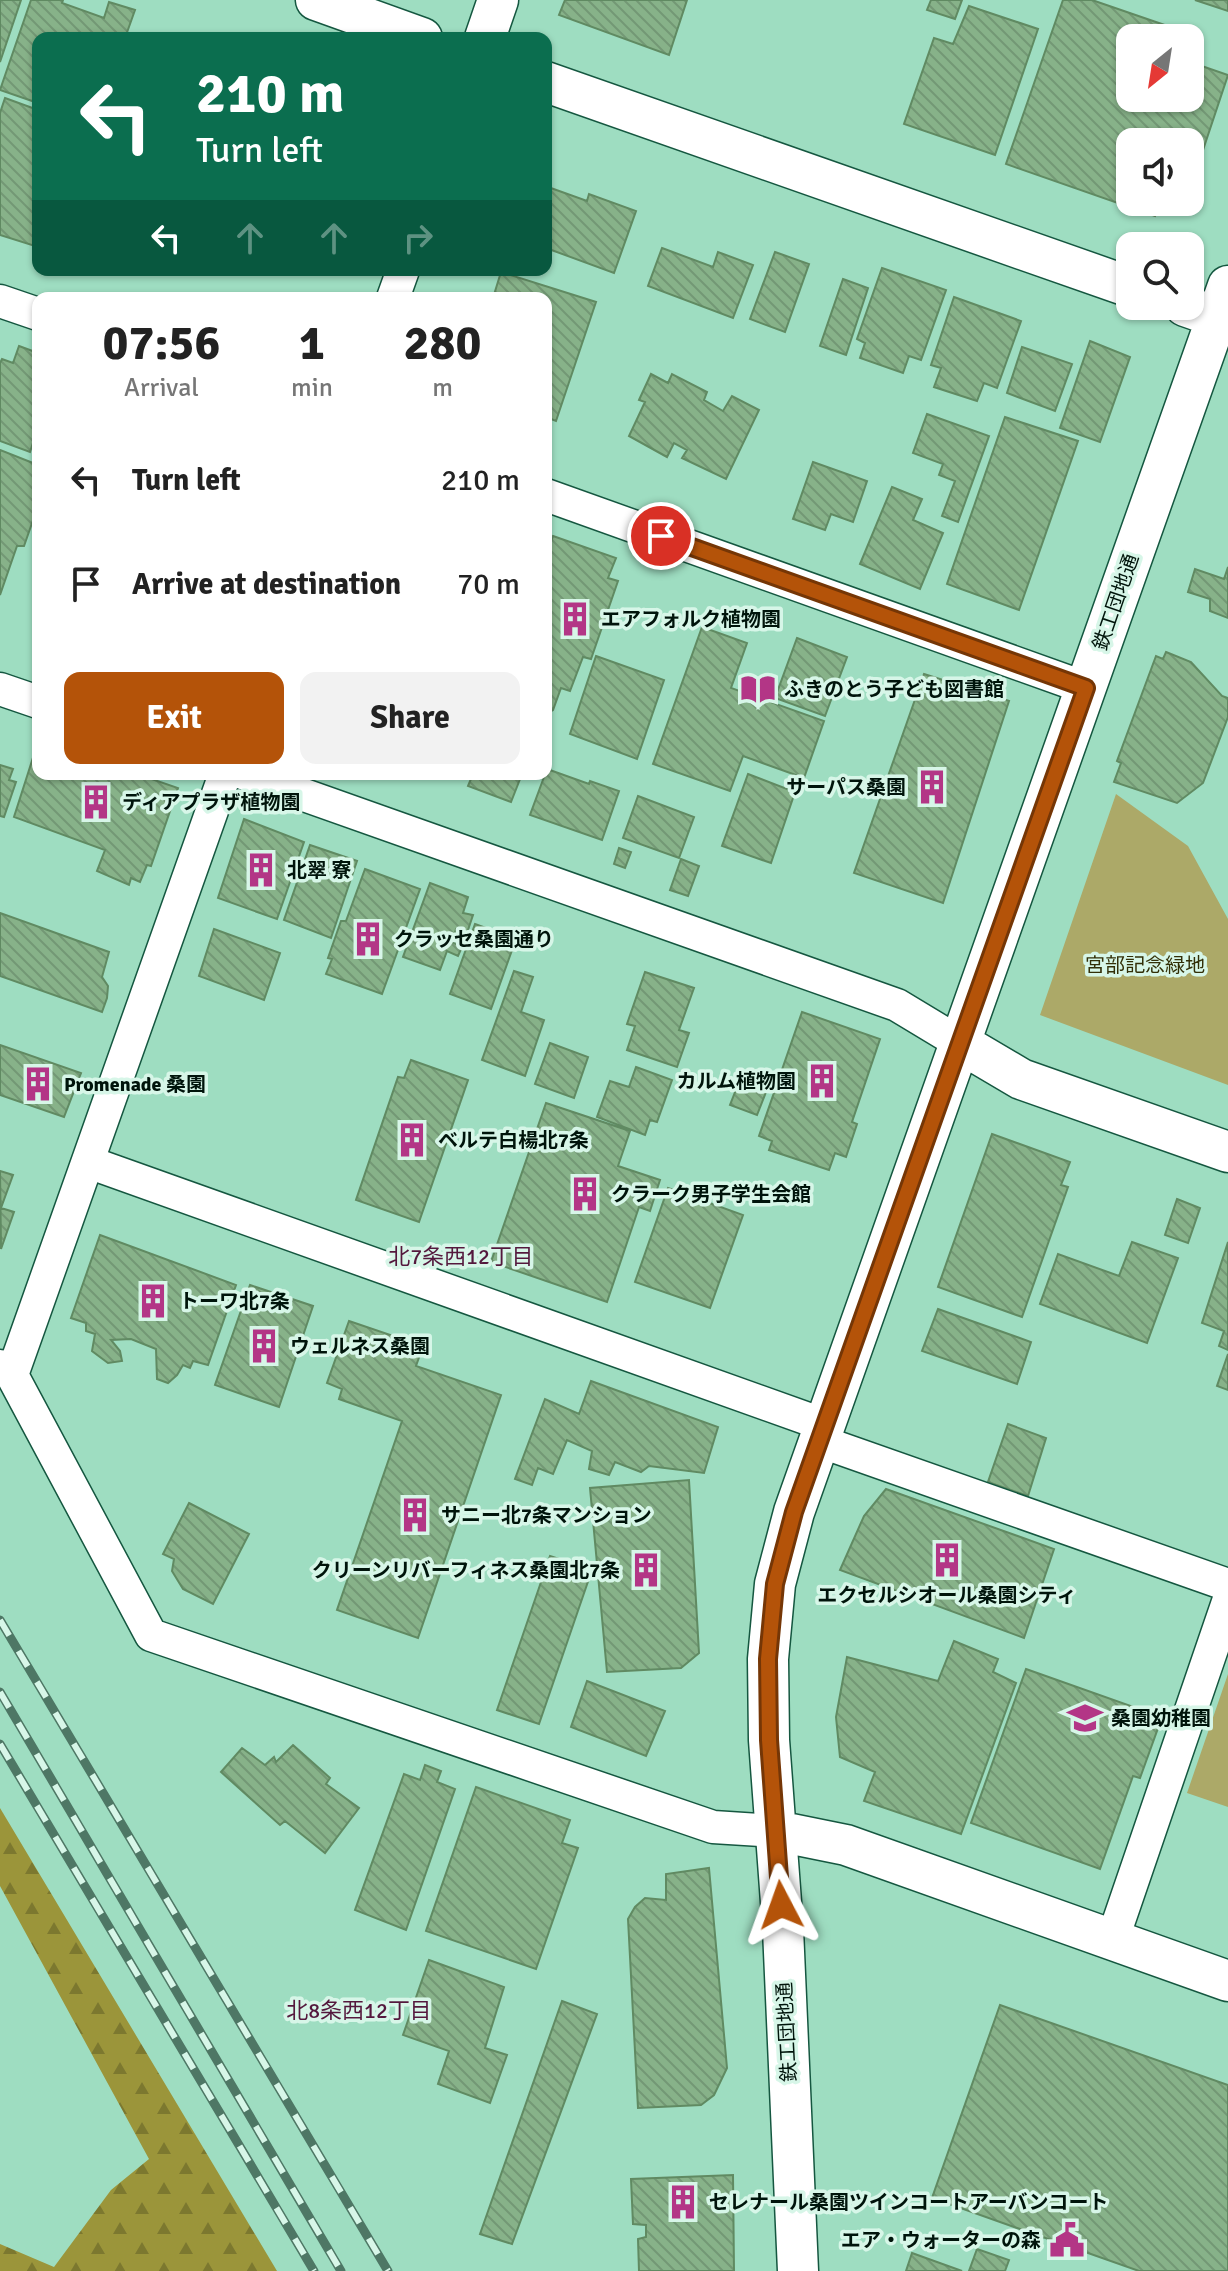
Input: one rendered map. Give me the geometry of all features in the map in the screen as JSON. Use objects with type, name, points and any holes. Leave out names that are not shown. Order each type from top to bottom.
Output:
[{"type":"street","points":[[316,0],[405,32]]},
{"type":"street","points":[[487,32],[498,0]]},
{"type":"street","points":[[552,84],[1116,282]]},
{"type":"street","points":[[0,301],[32,312]]},
{"type":"street","name":"鉄工団地通","points":[[798,2271],[777,1831],[769,1740],[768,1659],[775,1584],[794,1512],[1086,688],[1214,308]]},
{"type":"street","points":[[552,497],[1086,688]]},
{"type":"street","points":[[0,689],[32,700]]},
{"type":"street","points":[[223,780],[88,1162],[6,1370],[151,1635],[713,1827],[777,1831],[846,1845],[1228,1981]]},
{"type":"street","points":[[262,780],[897,1005],[1021,1079],[1228,1152]]},
{"type":"street","points":[[88,1162],[1228,1585]]},
{"type":"street","points":[[1112,1941],[1228,1602]]},
{"type":"green space","name":"宮部記念緑地","points":[[1116,794],[1188,846],[1228,919],[1228,1085],[1040,1015]]},
{"type":"green space","points":[[1228,1674],[1228,1807],[1187,1793]]},
{"type":"green space","points":[[0,1808],[277,2271],[0,2271],[0,2244],[54,2267],[111,2190],[149,2159],[0,1886]]},
{"type":"building","points":[[0,0],[21,0],[0,62]]},
{"type":"building","points":[[31,0],[63,0],[62,3],[104,18],[109,2],[135,10],[127,32],[32,32],[32,101],[0,90]]},
{"type":"building","points":[[565,0],[687,0],[669,55],[559,15]]},
{"type":"building","points":[[931,0],[962,0],[955,19],[927,10]]},
{"type":"building","points":[[1063,0],[1092,0],[1162,24],[1116,24],[1116,112],[1204,112],[1204,67],[1228,75],[1204,147],[1204,128],[1116,128],[1116,202],[1006,164]]},
{"type":"building","points":[[1195,0],[1228,0],[1228,11]]},
{"type":"building","points":[[969,6],[1038,29],[995,155],[904,124],[934,38],[953,44]]},
{"type":"building","points":[[5,98],[32,108],[32,245],[0,235],[0,113]]},
{"type":"building","points":[[552,188],[587,201],[589,194],[636,211],[614,273],[552,250]]},
{"type":"building","points":[[662,248],[713,267],[718,252],[753,265],[733,318],[648,286]]},
{"type":"building","points":[[775,252],[809,264],[785,332],[750,319]]},
{"type":"building","points":[[882,268],[946,290],[921,360],[909,356],[903,373],[860,358],[865,343],[857,339]]},
{"type":"building","points":[[500,276],[514,276],[596,302],[556,421],[552,419],[552,292],[495,292]]},
{"type":"building","points":[[843,279],[868,288],[846,355],[820,346]]},
{"type":"building","points":[[954,297],[1021,321],[997,388],[984,383],[977,401],[934,387],[941,368],[931,365]]},
{"type":"building","points":[[1090,341],[1130,357],[1100,442],[1060,428]]},
{"type":"building","points":[[19,346],[32,351],[30,452],[0,441],[0,363],[2,359],[13,363]]},
{"type":"building","points":[[1022,347],[1072,364],[1055,411],[1007,393]]},
{"type":"building","points":[[651,374],[668,383],[672,374],[707,392],[704,400],[723,411],[732,396],[759,410],[726,479],[682,458],[687,450],[674,443],[667,457],[629,436],[645,402],[639,400]]},
{"type":"building","points":[[927,414],[989,436],[958,522],[942,516],[955,481],[939,475],[943,464],[913,453]]},
{"type":"building","points":[[1005,417],[1078,441],[1019,610],[947,584]]},
{"type":"building","points":[[0,450],[32,463],[32,523],[24,546],[17,546],[0,595]]},
{"type":"building","points":[[813,462],[867,481],[853,522],[831,514],[825,530],[793,519]]},
{"type":"building","points":[[892,487],[922,499],[913,520],[943,533],[920,589],[860,564]]},
{"type":"building","name":"エアフォルク植物園","points":[[553,536],[616,558],[608,578],[618,581],[591,659],[583,657],[570,691],[561,688],[552,711]]},
{"type":"building","points":[[1228,567],[1228,618],[1210,611],[1210,599],[1188,592],[1195,569],[1224,579]]},
{"type":"building","points":[[702,627],[747,643],[731,688],[824,721],[804,778],[743,756],[730,791],[653,764]]},
{"type":"building","points":[[797,638],[847,657],[825,716],[775,698]]},
{"type":"building","points":[[1166,652],[1191,662],[1222,696],[1228,698],[1228,717],[1203,783],[1177,803],[1114,782],[1121,763],[1117,761],[1156,656],[1163,659]]},
{"type":"building","points":[[596,656],[664,680],[637,759],[570,734]]},
{"type":"building","name":"サーパス桑園","points":[[924,674],[1009,701],[943,903],[854,873]]},
{"type":"building","name":"ディアプラザ植物園","points":[[32,761],[32,780],[155,780],[178,788],[151,866],[147,865],[140,882],[131,878],[129,885],[97,871],[105,850],[14,817]]},
{"type":"building","points":[[0,765],[13,769],[9,780],[16,782],[4,817],[0,816]]},
{"type":"building","points":[[552,771],[619,791],[602,840],[530,815],[543,780],[552,780]]},
{"type":"building","points":[[748,774],[795,792],[771,863],[722,846]]},
{"type":"building","points":[[470,780],[520,780],[511,802],[468,786]]},
{"type":"building","points":[[638,796],[694,817],[679,858],[623,838]]},
{"type":"building","name":"北翠 寮","points":[[244,819],[304,842],[277,919],[218,898]]},
{"type":"building","points":[[310,845],[357,861],[331,938],[284,920]]},
{"type":"building","points":[[619,848],[631,852],[625,868],[614,864]]},
{"type":"building","points":[[681,859],[699,866],[688,896],[670,890]]},
{"type":"building","name":"クラッセ桑園通り","points":[[365,869],[420,889],[382,994],[326,974],[332,959],[328,958],[341,921],[346,921]]},
{"type":"building","points":[[430,883],[468,897],[463,913],[473,915],[467,933],[456,929],[452,942],[462,947],[458,956],[447,951],[440,970],[403,957]]},
{"type":"building","points":[[0,913],[109,952],[102,977],[108,986],[102,1012],[0,976]]},
{"type":"building","points":[[475,924],[516,939],[491,1009],[450,994]]},
{"type":"building","points":[[214,929],[280,953],[264,1000],[199,976]]},
{"type":"building","points":[[514,971],[533,977],[521,1012],[544,1020],[525,1076],[482,1060]]},
{"type":"building","points":[[645,972],[694,988],[679,1030],[689,1033],[677,1067],[627,1050],[635,1026],[627,1024]]},
{"type":"building","name":"カルム植物園","points":[[802,1012],[880,1039],[852,1122],[857,1124],[846,1157],[835,1153],[829,1170],[769,1150],[772,1141],[759,1136]]},
{"type":"building","points":[[550,1043],[588,1057],[574,1098],[535,1084]]},
{"type":"building","name":"Promenade 桑園","points":[[0,1045],[81,1073],[64,1117],[0,1095]]},
{"type":"building","name":"ベルテ白楊北7条","points":[[411,1060],[468,1080],[419,1222],[356,1200],[398,1077],[404,1078]]},
{"type":"building","points":[[636,1067],[672,1080],[657,1122],[650,1120],[645,1135],[597,1117],[610,1081],[629,1087]]},
{"type":"building","points":[[741,1077],[768,1087],[757,1115],[730,1105]]},
{"type":"building","name":"クラーク男子学生会館","points":[[546,1103],[630,1131],[618,1166],[660,1180],[650,1211],[639,1207],[607,1302],[491,1262]]},
{"type":"building","points":[[992,1134],[1070,1162],[1061,1185],[1068,1187],[1022,1317],[938,1287]]},
{"type":"building","points":[[0,1171],[13,1175],[1,1208],[14,1212],[1,1249]]},
{"type":"building","points":[[668,1188],[743,1215],[710,1308],[635,1282]]},
{"type":"building","points":[[1177,1199],[1200,1208],[1188,1243],[1165,1235]]},
{"type":"building","name":"トーワ北7条","points":[[100,1235],[236,1285],[208,1365],[193,1361],[190,1368],[183,1365],[168,1383],[157,1379],[156,1349],[131,1339],[111,1340],[120,1351],[122,1361],[108,1363],[92,1351],[95,1334],[86,1331],[86,1323],[71,1318]]},
{"type":"building","points":[[1132,1242],[1178,1258],[1147,1343],[1040,1304],[1058,1254],[1119,1276]]},
{"type":"building","points":[[1228,1242],[1228,1350],[1219,1346],[1224,1331],[1202,1323]]},
{"type":"building","name":"ウェルネス桑園","points":[[250,1285],[313,1306],[279,1407],[215,1385]]},
{"type":"building","points":[[938,1309],[1031,1342],[1017,1384],[922,1351]]},
{"type":"building","name":"サニー北7条マンション","points":[[349,1321],[423,1346],[416,1366],[501,1395],[418,1638],[337,1610],[402,1421],[339,1399],[342,1389],[327,1383]]},
{"type":"building","points":[[1228,1354],[1228,1390],[1217,1386]]},
{"type":"building","points":[[591,1381],[718,1427],[704,1473],[649,1466],[641,1472],[615,1462],[609,1475],[589,1469],[592,1451],[567,1440],[553,1474],[538,1468],[532,1485],[515,1479],[545,1399],[579,1414]]},
{"type":"building","points":[[1008,1424],[1046,1438],[1028,1496],[988,1482]]},
{"type":"building","name":"クリーンリバーフィネス桑園北7条","points":[[689,1480],[699,1653],[681,1668],[607,1672],[590,1488]]},
{"type":"building","name":"エクセルシオール桑園シティ","points":[[886,1489],[1054,1549],[1024,1638],[840,1570],[864,1516]]},
{"type":"building","points":[[189,1503],[249,1534],[213,1604],[183,1589],[172,1571],[174,1559],[163,1554]]},
{"type":"building","points":[[550,1556],[592,1570],[539,1724],[497,1710]]},
{"type":"building","points":[[954,1641],[998,1659],[993,1672],[1016,1683],[961,1834],[864,1801],[875,1772],[840,1757],[836,1717],[847,1657],[938,1681]]},
{"type":"building","points":[[1026,1669],[1162,1717],[1140,1778],[1133,1776],[1100,1869],[971,1823]]},
{"type":"building","points":[[587,1681],[665,1711],[646,1756],[571,1727]]},
{"type":"building","points":[[293,1745],[330,1778],[326,1784],[359,1808],[325,1853],[285,1821],[280,1825],[221,1772],[242,1748],[265,1765],[274,1757],[276,1762]]},
{"type":"building","points":[[425,1765],[441,1771],[437,1782],[455,1789],[406,1930],[355,1910],[404,1774],[420,1780]]},
{"type":"building","points":[[476,1787],[570,1820],[562,1843],[578,1848],[536,1969],[426,1931]]},
{"type":"building","points":[[709,1868],[727,2068],[714,2095],[701,2105],[638,2108],[628,1919],[645,1898],[666,1900],[666,1874]]},
{"type":"building","points":[[429,1960],[504,1987],[485,2048],[507,2055],[490,2103],[438,2084],[449,2051],[403,2035]]},
{"type":"building","points":[[562,2001],[597,2014],[512,2244],[480,2234]]},
{"type":"building","points":[[1000,2005],[1228,2085],[1228,2271],[1139,2271],[932,2198]]},
{"type":"building","name":"セレナール桑園ツインコートアーバンコート","points":[[733,2175],[734,2271],[639,2271],[638,2239],[646,2237],[646,2225],[633,2224],[631,2179]]},
{"type":"building","points":[[977,2249],[1009,2260],[1005,2271],[969,2271]]},
{"type":"building","points":[[912,2253],[962,2271],[906,2271]]},
{"type":"railway","points":[[0,1620],[388,2271]]},
{"type":"railway","points":[[0,1692],[341,2271]]},
{"type":"railway","points":[[0,1744],[314,2271]]},
{"type":"place","name":"エアフォルク植物園","points":[[575,619]]},
{"type":"place","name":"ふきのとう子ども図書館","points":[[758,689]]},
{"type":"place","name":"サーパス桑園","points":[[932,787]]},
{"type":"place","name":"ディアプラザ植物園","points":[[96,802]]},
{"type":"place","name":"北翠 寮","points":[[261,870]]},
{"type":"place","name":"クラッセ桑園通り","points":[[368,939]]},
{"type":"place","name":"カルム植物園","points":[[822,1081]]},
{"type":"place","name":"Promenade 桑園","points":[[38,1084]]},
{"type":"place","name":"ベルテ白楊北7条","points":[[412,1140]]},
{"type":"place","name":"クラーク男子学生会館","points":[[585,1194]]},
{"type":"place","name":"トーワ北7条","points":[[153,1301]]},
{"type":"place","name":"ウェルネス桑園","points":[[264,1346]]},
{"type":"place","name":"サニー北7条マンション","points":[[415,1515]]},
{"type":"place","name":"エクセルシオール桑園シティ","points":[[947,1560]]},
{"type":"place","name":"クリーンリバーフィネス桑園北7条","points":[[646,1570]]},
{"type":"place","name":"桑園幼稚園","points":[[1085,1718]]},
{"type":"place","name":"セレナール桑園ツインコートアーバンコート","points":[[683,2202]]},
{"type":"place","name":"エア・ウォーターの森","points":[[1067,2240]]},
{"type":"district","name":"北7条西12丁目","points":[[461,1256]]},
{"type":"district","name":"北8条西12丁目","points":[[359,2010]]},
{"type":"route","points":[[661,536],[1086,688],[794,1512],[775,1584],[768,1659],[769,1740],[781,1905]]}]
